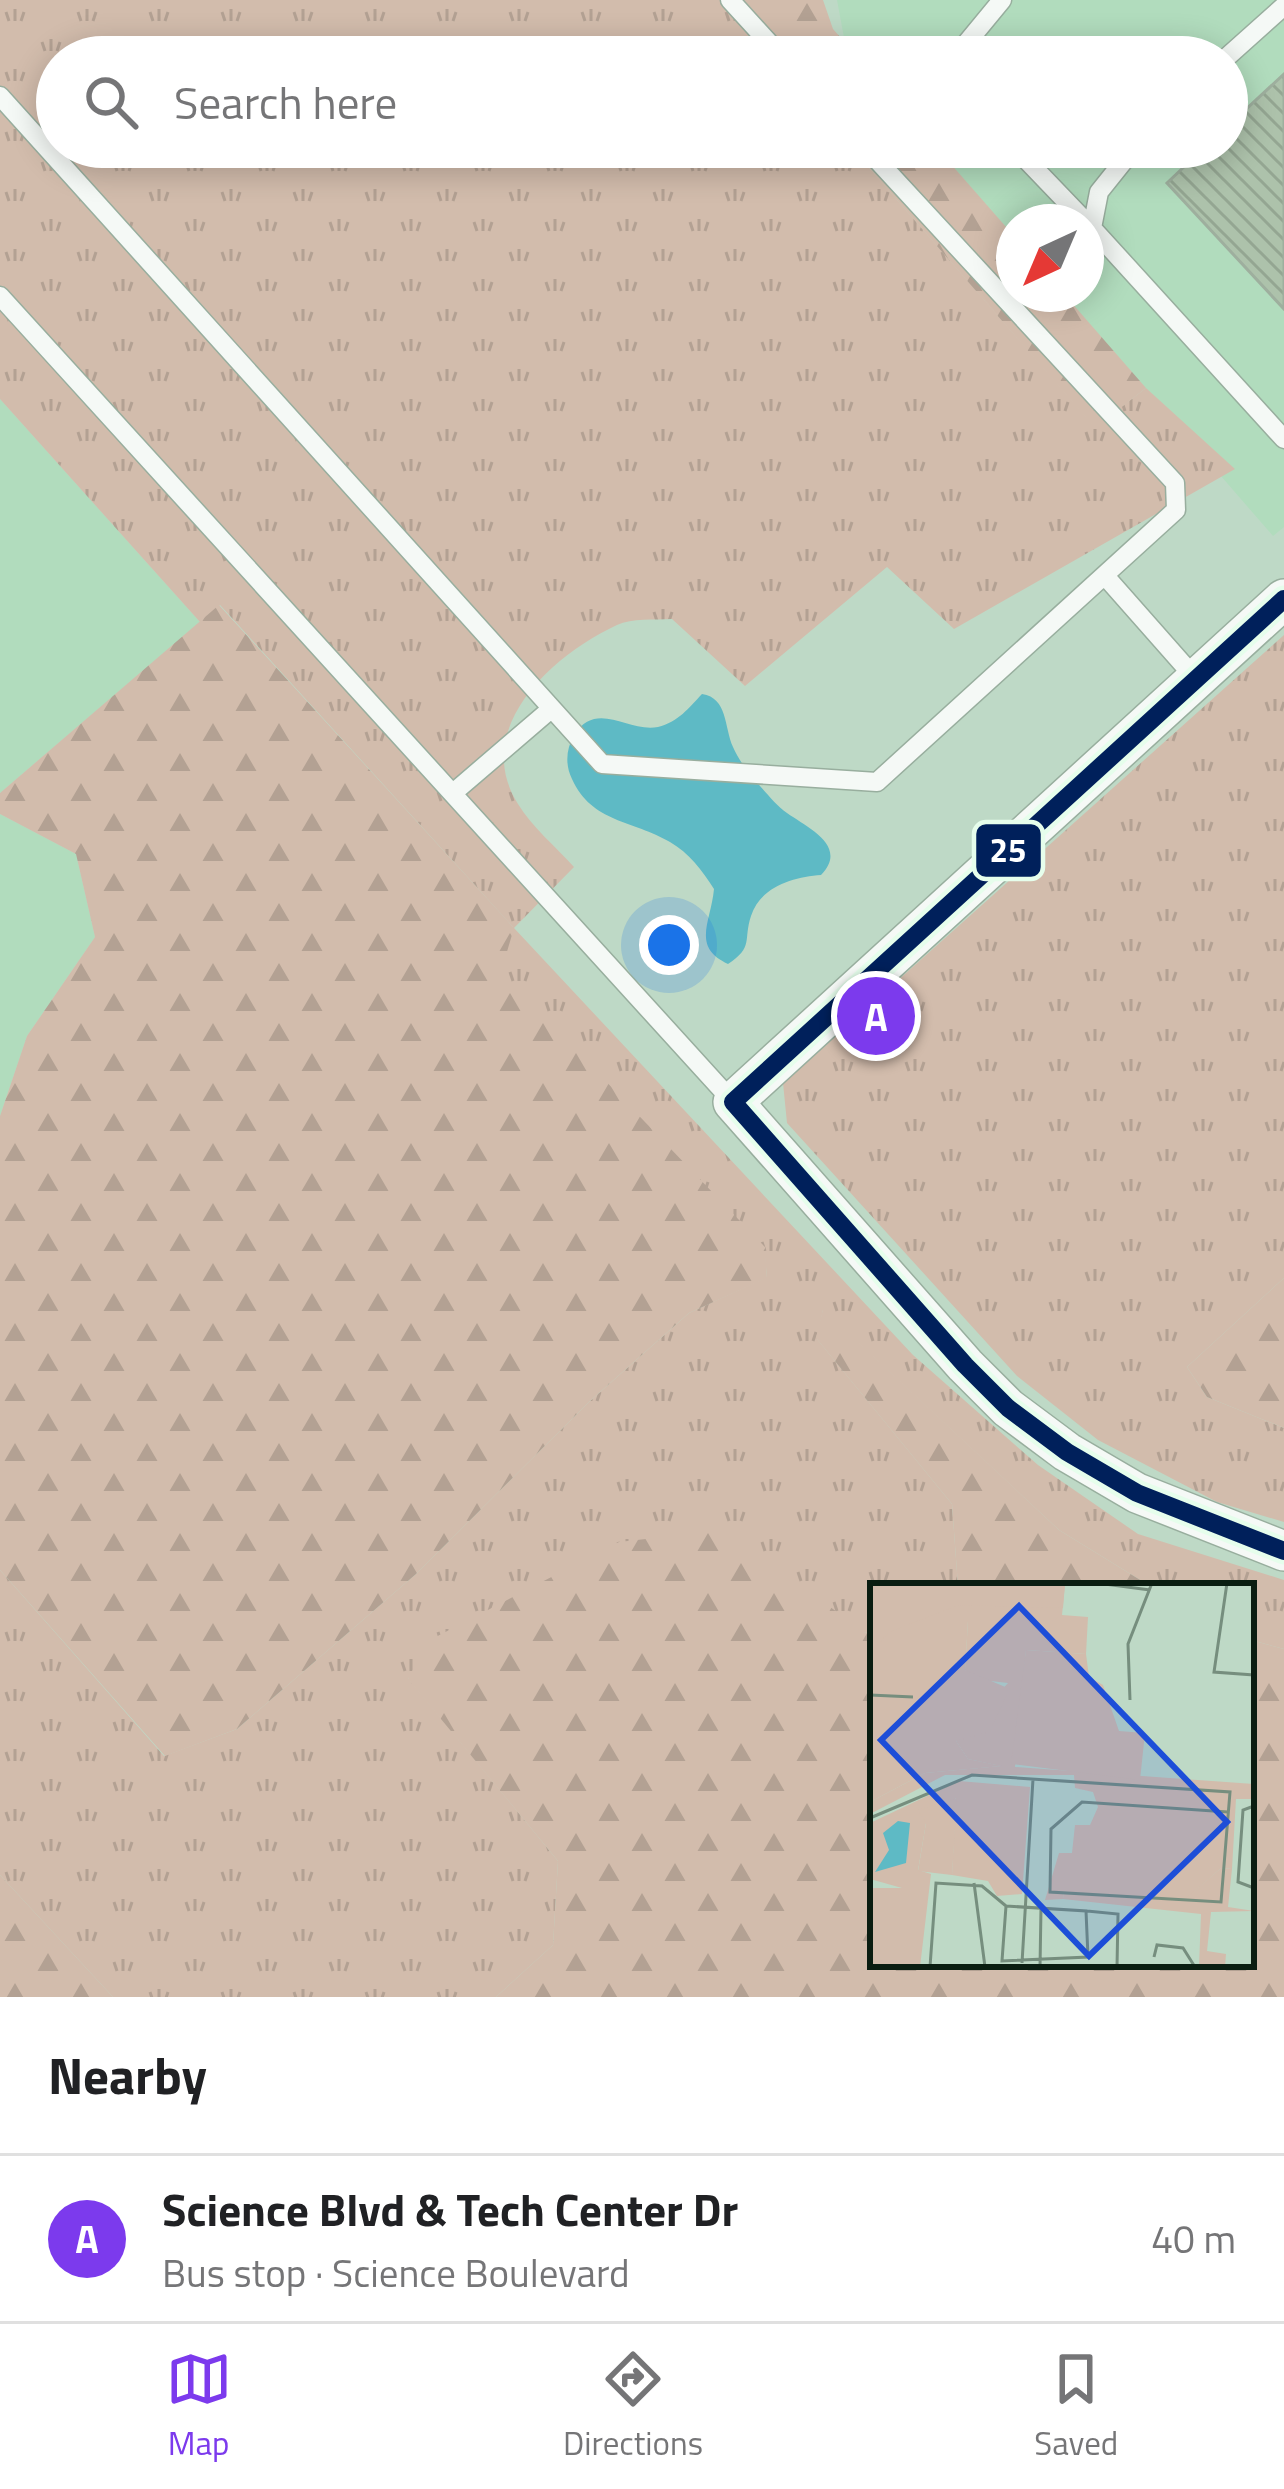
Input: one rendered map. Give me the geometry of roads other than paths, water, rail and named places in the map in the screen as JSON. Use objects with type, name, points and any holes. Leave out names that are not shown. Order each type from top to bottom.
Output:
[{"type":"street","points":[[1284,599],[733,1102],[1008,1408],[1067,1452],[1137,1493],[1284,1551]]},
{"type":"lane","points":[[730,0],[763,36]]},
{"type":"lane","points":[[972,36],[1002,0]]},
{"type":"lane","points":[[1248,38],[1284,6]]},
{"type":"lane","points":[[0,96],[36,136]]},
{"type":"lane","points":[[65,168],[602,764],[877,782],[1177,510],[1174,482],[884,168]]},
{"type":"lane","points":[[1034,168],[1069,204]]},
{"type":"lane","points":[[1095,204],[1118,168]]},
{"type":"lane","points":[[1104,242],[1284,439]]},
{"type":"lane","points":[[0,296],[733,1102]]},
{"type":"lane","points":[[1106,577],[1196,679]]},
{"type":"lane","points":[[453,793],[551,709]]},
{"type":"water","points":[[702,694],[721,707],[733,747],[749,773],[780,807],[822,839],[830,855],[821,875],[790,881],[762,897],[751,916],[745,948],[728,964],[707,942],[714,889],[700,869],[670,842],[591,804],[580,793],[567,763],[574,735],[593,719],[658,727],[677,718]]},
{"type":"place","name":"Science Blvd & Tech Center Dr","points":[[876,1016]]}]
